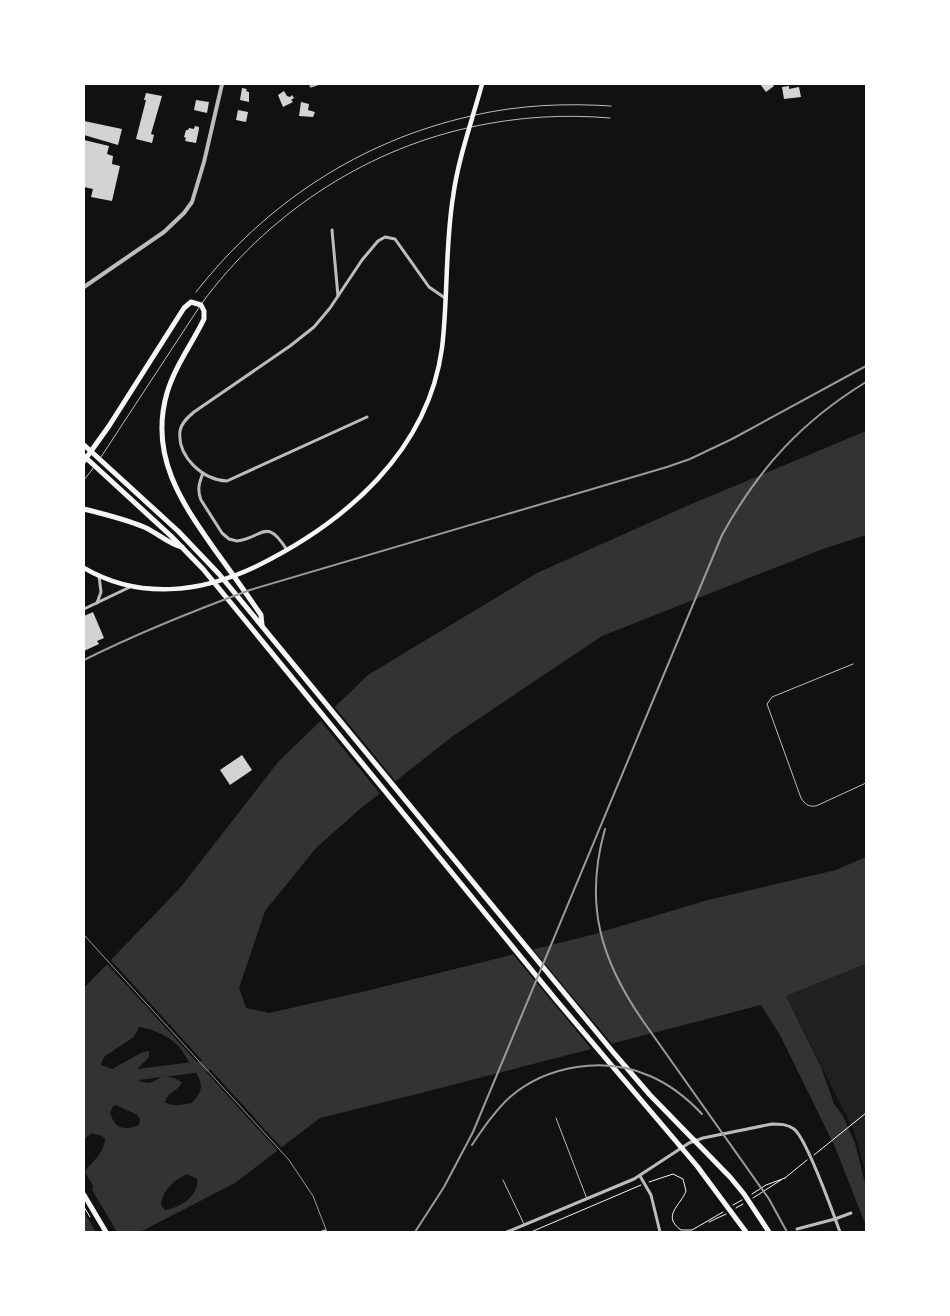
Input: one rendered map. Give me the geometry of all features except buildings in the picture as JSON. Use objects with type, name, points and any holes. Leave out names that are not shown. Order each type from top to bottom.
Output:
[{"type":"highway","points":[[84,462],[184,308],[191,302],[200,305],[204,311],[204,319],[180,362],[167,394],[163,418],[163,444],[169,471],[180,497],[261,615],[262,627]]},
{"type":"highway","points":[[84,445],[178,531],[219,574],[569,1001],[645,1090],[712,1157],[744,1194],[769,1232]]},
{"type":"highway","points":[[84,456],[183,547],[210,577],[560,1004],[697,1166],[746,1232]]},
{"type":"highway","points":[[86,510],[145,528],[172,545],[183,547]]},
{"type":"highway","points":[[84,1195],[106,1232]]},
{"type":"main road","points":[[84,568],[99,576],[131,587],[165,590],[199,587],[235,576],[287,550],[318,530],[358,498],[392,464],[411,437],[436,379],[442,346],[451,210],[460,165],[482,84]]},
{"type":"street","points":[[84,287],[164,232],[184,213],[192,202],[202,170],[222,84]]},
{"type":"street","points":[[312,86],[317,84]]},
{"type":"street","points":[[332,230],[338,296]]},
{"type":"street","points":[[367,417],[235,479],[227,481],[220,481],[203,473],[188,459],[183,450],[180,431],[187,418],[303,336],[322,318],[368,253],[381,239],[388,237],[398,242],[429,287],[445,298]]},
{"type":"street","points":[[203,473],[198,494],[225,536],[237,541],[268,531],[278,538],[287,550]]},
{"type":"street","points":[[97,603],[101,592],[99,576]]},
{"type":"street","points":[[84,609],[131,587]]},
{"type":"street","points":[[507,1232],[640,1176],[689,1143],[703,1138],[772,1124],[782,1124],[790,1126],[800,1135],[840,1232]]},
{"type":"street","points":[[640,1176],[653,1202],[660,1232]]},
{"type":"street","points":[[797,1229],[851,1213]]},
{"type":"lane","points":[[196,292],[240,242],[280,206],[310,184],[377,147],[435,125],[496,111],[551,105],[611,106]]},
{"type":"lane","points":[[84,480],[110,446],[200,305],[224,275],[248,250],[287,215],[331,184],[382,157],[438,136],[498,122],[551,116],[610,118]]},
{"type":"lane","points":[[853,664],[772,698],[768,704],[801,798],[806,804],[810,807],[816,806],[866,783]]},
{"type":"lane","points":[[556,1118],[587,1199]]},
{"type":"lane","points":[[503,1180],[524,1225]]},
{"type":"path","points":[[768,1189],[785,1178],[866,1113]]},
{"type":"path","points":[[531,1232],[670,1174],[680,1176],[685,1183],[686,1191],[672,1214],[674,1222],[681,1230],[688,1231],[723,1217]]},
{"type":"path","points":[[766,1185],[785,1178]]},
{"type":"path","points":[[706,1223],[721,1213]]},
{"type":"shaded area","points":[[866,431],[866,535],[820,550],[602,636],[453,736],[360,809],[316,848],[265,911],[239,988],[246,1008],[269,1013],[591,935],[708,900],[836,870],[866,857],[866,964],[786,996],[821,1067],[834,1104],[843,1116],[855,1143],[866,1187],[866,1226],[835,1147],[780,1035],[761,1005],[320,1118],[235,1183],[140,1232],[84,1232],[84,1196],[92,1191],[93,1186],[85,1172],[103,1149],[105,1139],[92,1133],[84,1139],[84,988],[180,888],[279,761],[368,675],[537,573],[689,505]],"holes":[[[139,1027],[162,1034],[182,1051],[199,1078],[201,1087],[200,1092],[191,1103],[174,1105],[165,1102],[168,1096],[182,1082],[174,1078],[163,1076],[155,1081],[145,1083],[133,1077],[136,1070],[149,1057],[149,1051],[143,1052],[112,1069],[101,1065],[105,1056],[134,1037]],[[116,1105],[137,1115],[140,1119],[139,1125],[129,1128],[117,1125],[110,1113],[113,1106]],[[187,1174],[197,1179],[195,1191],[182,1204],[165,1210],[161,1205],[164,1195],[170,1186]]]},
{"type":"shaded area","points":[[866,964],[866,1174],[854,1131],[786,996]]},
{"type":"pier","points":[[333,705],[397,783],[381,795],[319,719]]},
{"type":"pier","points":[[531,947],[614,1046],[593,1051],[511,952]]},
{"type":"pier","points":[[109,958],[283,1149],[279,1152],[105,962]]},
{"type":"pier","points":[[91,1188],[117,1232],[96,1232],[84,1212],[84,1193]]},
{"type":"waterway","points":[[118,1077],[206,1066]]},
{"type":"tram line","points":[[84,935],[289,1160],[313,1196],[327,1232]]},
{"type":"railway","points":[[84,660],[166,623],[250,590],[690,459],[732,439],[866,366]]},
{"type":"railway","points":[[415,1232],[444,1187],[473,1132],[722,535],[751,488],[784,448],[821,413],[866,382]]},
{"type":"railway","points":[[605,829],[599,856],[596,906],[600,930],[616,975],[643,1021],[769,1199],[787,1232]]},
{"type":"railway","points":[[472,1145],[489,1120],[510,1097],[541,1077],[577,1067],[614,1066],[650,1076],[678,1092],[702,1114]]}]
